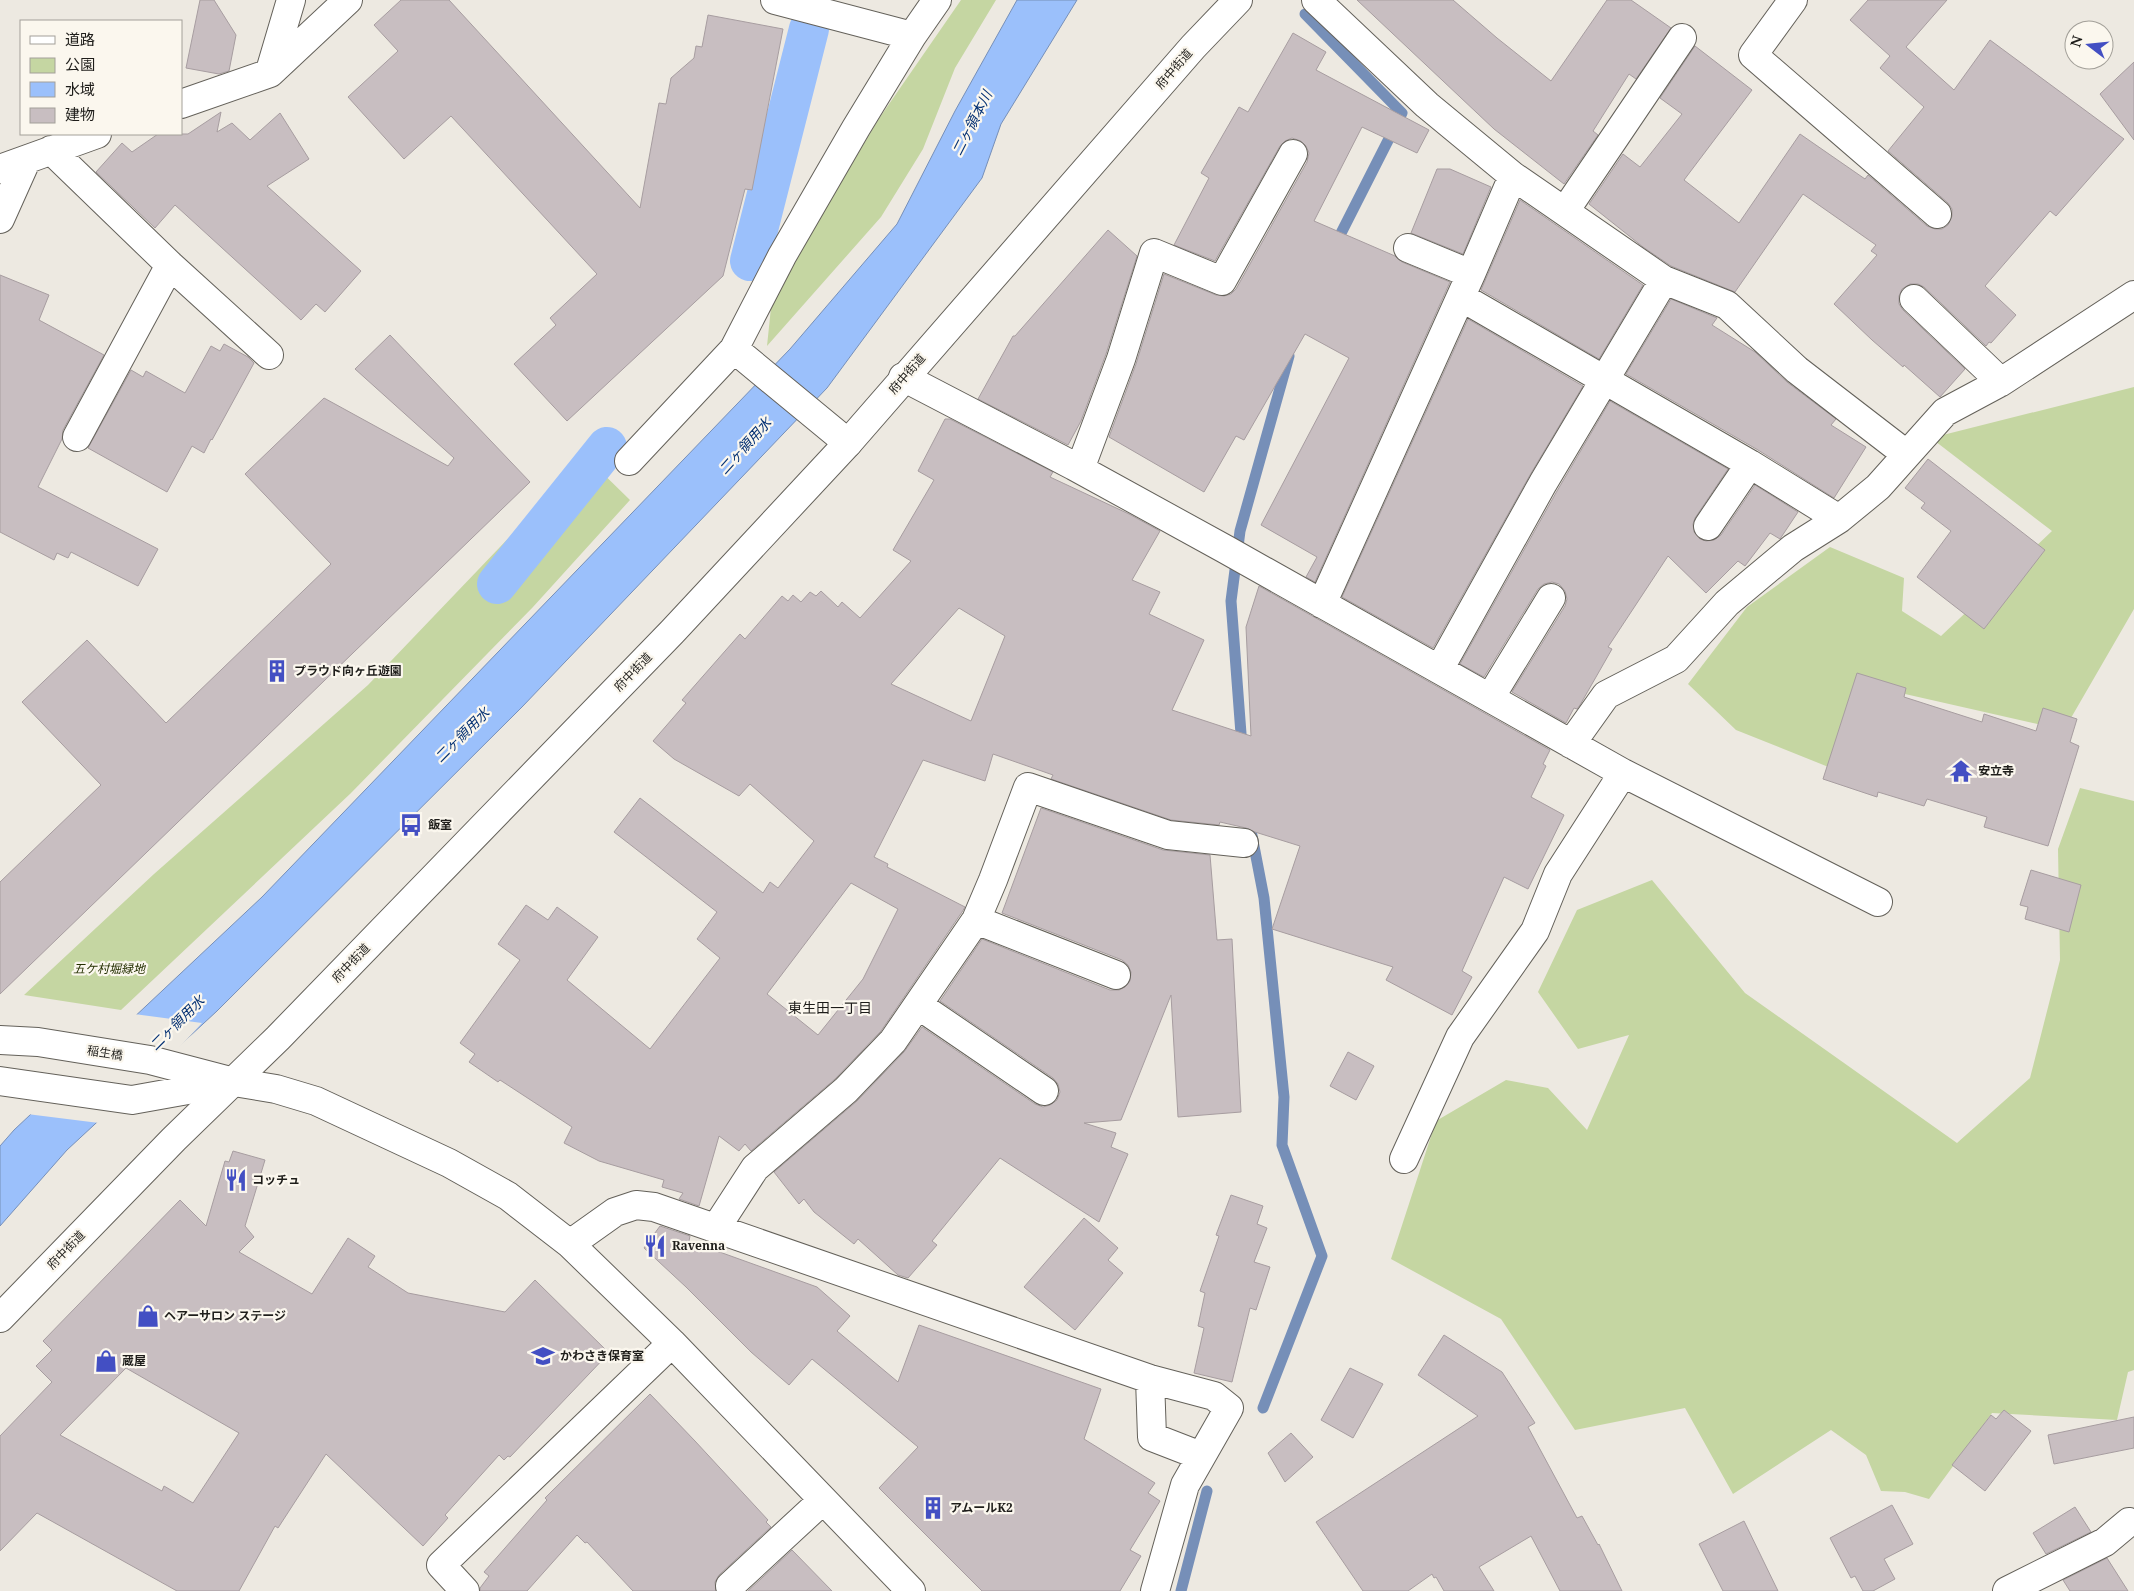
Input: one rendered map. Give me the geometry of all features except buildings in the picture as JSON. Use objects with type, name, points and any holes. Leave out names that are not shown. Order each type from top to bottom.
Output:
[{"type":"street","points":[[270,73],[291,0]]},
{"type":"street","points":[[182,104],[270,73],[348,0]]},
{"type":"street","points":[[775,0],[912,36]]},
{"type":"street","points":[[630,461],[741,356],[782,256],[912,36],[936,0]]},
{"type":"street","name":"府中街道","points":[[0,1318],[174,1139],[292,1024],[672,632],[848,443],[903,377],[1193,47],[1238,0]]},
{"type":"street","points":[[1316,0],[1427,105],[1513,176],[1664,280],[1727,305],[1797,370],[1906,454]]},
{"type":"street","points":[[1793,0],[1752,55],[1937,214]]},
{"type":"street","points":[[1565,212],[1682,38]]},
{"type":"street","points":[[0,169],[94,135]]},
{"type":"street","points":[[1080,469],[1121,359],[1154,253],[1222,280],[1293,154]]},
{"type":"street","points":[[0,219],[38,155]]},
{"type":"street","points":[[38,155],[170,265],[269,355]]},
{"type":"street","points":[[1322,604],[1513,176]]},
{"type":"street","points":[[1408,248],[1606,380],[1750,464],[1839,519]]},
{"type":"street","points":[[77,437],[170,265]]},
{"type":"street","points":[[1440,668],[1543,483],[1664,280]]},
{"type":"street","points":[[1571,744],[1606,695],[1676,659],[1728,603],[1793,548],[1839,519],[1878,487],[1945,412],[2001,382],[2134,295]]},
{"type":"street","points":[[1914,299],[2001,382]]},
{"type":"street","points":[[741,356],[848,443]]},
{"type":"street","points":[[903,377],[1080,469],[1440,668],[1623,773],[1878,902]]},
{"type":"street","points":[[1708,526],[1750,464]]},
{"type":"street","points":[[1490,698],[1551,598]]},
{"type":"street","points":[[1404,1159],[1460,1037],[1535,931],[1558,874],[1623,773]]},
{"type":"street","points":[[716,1228],[755,1168],[846,1090],[892,1041],[918,1005],[976,920],[1028,787],[1168,835],[1244,843]]},
{"type":"street","points":[[976,920],[1116,975]]},
{"type":"street","points":[[918,1005],[1044,1091]]},
{"type":"street","name":"稲生橋","points":[[0,1040],[38,1042],[172,1065],[234,1082]]},
{"type":"street","points":[[5,1081],[132,1100],[234,1082],[276,1089],[316,1100],[449,1163],[508,1196],[570,1244],[672,1343],[911,1591]]},
{"type":"street","points":[[570,1244],[615,1212],[636,1205],[654,1207],[1150,1379],[1214,1396],[1229,1408],[1185,1485],[1155,1591]]},
{"type":"street","points":[[465,1591],[441,1565],[672,1343]]},
{"type":"street","points":[[1150,1379],[1152,1437],[1201,1456]]},
{"type":"street","points":[[730,1586],[823,1500]]},
{"type":"street","points":[[2007,1591],[2105,1542],[2129,1522]]},
{"type":"green space","points":[[961,0],[996,0],[955,68],[923,149],[881,217],[767,346],[772,298],[878,120]]},
{"type":"green space","points":[[2134,387],[2134,609],[2064,730],[1883,689],[1841,772],[1736,730],[1688,684],[1747,607],[1830,547],[1904,578],[1902,611],[1941,636],[2052,531],[1931,438]]},
{"type":"green space","name":"五ケ村堀緑地","points":[[586,457],[630,500],[533,607],[351,793],[121,1010],[24,995],[154,874],[368,685]]},
{"type":"green space","points":[[2080,788],[2134,801],[2134,1370],[2128,1372],[2117,1420],[1992,1413],[1929,1499],[1905,1492],[1881,1491],[1866,1455],[1831,1430],[1733,1494],[1685,1408],[1575,1430],[1501,1319],[1391,1259],[1436,1121],[1506,1080],[1548,1088],[1587,1130],[1629,1035],[1578,1049],[1538,992],[1577,910],[1652,880],[1745,993],[1957,1143],[2030,1078],[2060,960],[2058,849]]},
{"type":"water","points":[[1017,0],[1077,0],[1001,124],[982,178],[827,388],[522,707],[217,1011],[67,1150],[0,1226],[0,1146],[14,1130],[262,897],[790,349],[897,224],[955,111]]},
{"type":"pier","points":[[134,1014],[202,1023],[166,1062],[99,1123],[27,1114]]},
{"type":"waterway","points":[[1305,14],[1402,113],[1334,247]]},
{"type":"waterway","points":[[750,261],[809,29]]},
{"type":"waterway","points":[[1242,747],[1231,601],[1240,531],[1289,356]]},
{"type":"waterway","points":[[497,584],[607,447]]},
{"type":"waterway","points":[[1248,815],[1264,898],[1284,1097],[1282,1145],[1322,1256],[1263,1408]]},
{"type":"waterway","points":[[1181,1591],[1207,1491]]},
{"type":"place","name":"プラウド向ヶ丘遊園","points":[[277,671]]},
{"type":"place","name":"安立寺","points":[[1961,771]]},
{"type":"place","name":"飯室","points":[[411,825]]},
{"type":"place","name":"コッチュ","points":[[236,1180]]},
{"type":"place","name":"Ravenna","points":[[655,1246]]},
{"type":"place","name":"ヘアーサロン ステージ","points":[[148,1316]]},
{"type":"place","name":"かわさき保育室","points":[[543,1356]]},
{"type":"place","name":"蔵屋","points":[[106,1361]]},
{"type":"place","name":"アムールK2","points":[[933,1508]]},
{"type":"district","name":"東生田一丁目","points":[[830,1008]]},
{"type":"water label","name":"二ヶ領本川","points":[[972,123]]},
{"type":"water label","name":"二ヶ領用水","points":[[745,446]]},
{"type":"water label","name":"二ヶ領用水","points":[[462,735]]},
{"type":"water label","name":"二ヶ領用水","points":[[177,1023]]}]
